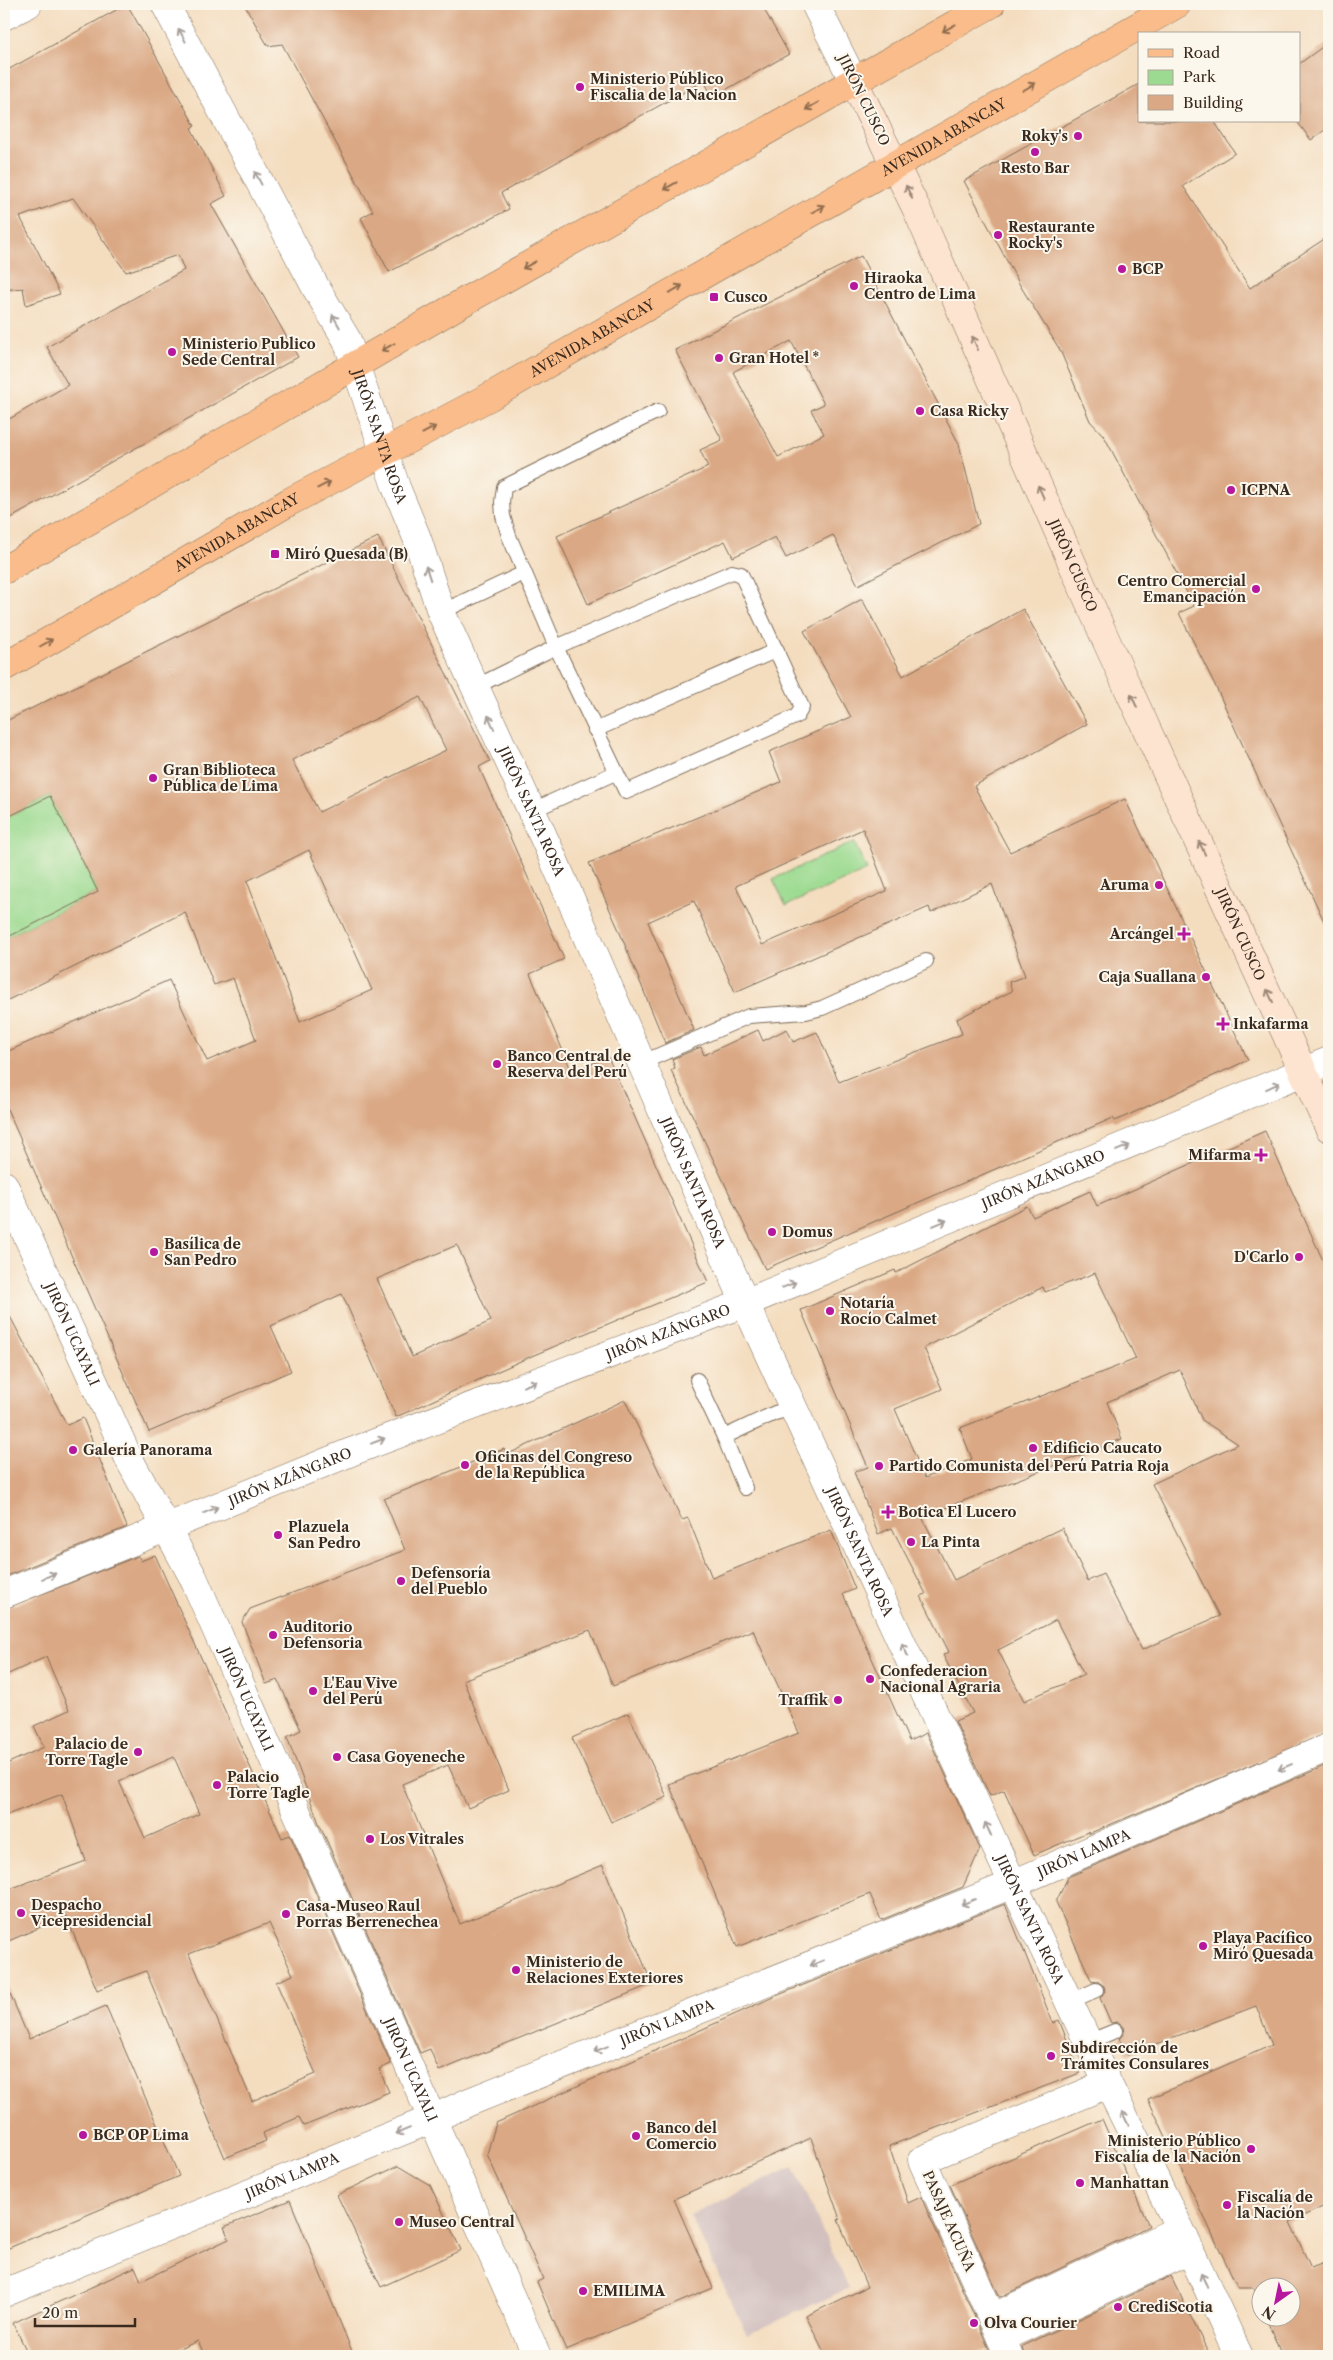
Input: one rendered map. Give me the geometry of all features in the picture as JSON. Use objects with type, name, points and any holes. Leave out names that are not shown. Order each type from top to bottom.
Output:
[{"type":"main road","points":[[4,570],[467,300],[991,4]]},
{"type":"main road","name":"AVENIDA ABANCAY","points":[[4,667],[289,502],[490,397],[1176,4]]},
{"type":"street","points":[[4,16],[28,4]]},
{"type":"street","name":"JIRÓN SANTA ROSA","points":[[165,4],[316,288],[347,340],[357,365],[396,487],[416,538],[441,612],[531,811],[744,1303],[1013,1884],[1108,2084],[1185,2239],[1239,2356]]},
{"type":"street","name":"JIRÓN CUSCO","points":[[815,4],[896,164],[1105,638],[1329,1128]]},
{"type":"street","name":"JIRÓN AZÁNGARO","points":[[4,1594],[351,1452],[744,1303],[1329,1061]]},
{"type":"street","name":"JIRÓN UCAYALI","points":[[4,1185],[130,1461],[193,1577],[537,2356]]},
{"type":"street","name":"JIRÓN LAMPA","points":[[4,2293],[432,2120],[468,2102],[1248,1792],[1329,1747]]},
{"type":"street","name":"PASAJE ACUÑA","points":[[1001,2337],[922,2160],[1108,2084]]},
{"type":"street","points":[[1001,2337],[1185,2239]]},
{"type":"lane","points":[[475,687],[556,647],[737,572],[741,574],[802,706],[797,716],[626,792],[594,730],[556,647],[524,573],[503,516],[504,487],[658,411]]},
{"type":"lane","points":[[441,612],[524,573]]},
{"type":"lane","points":[[594,730],[777,650]]},
{"type":"lane","points":[[531,811],[615,773]]},
{"type":"lane","points":[[641,1063],[749,1016],[806,1012],[822,1008],[926,961]]},
{"type":"lane","points":[[697,1380],[724,1437],[745,1488]]},
{"type":"lane","points":[[724,1437],[775,1413],[793,1408]]},
{"type":"lane","points":[[1069,2002],[1096,1990]]},
{"type":"lane","points":[[1088,2042],[1115,2031]]},
{"type":"lane","points":[[1039,2308],[1185,2239]]},
{"type":"shaded area","points":[[793,2167],[849,2288],[747,2335],[690,2215]]},
{"type":"green space","points":[[50,796],[98,892],[5,938],[4,819]]},
{"type":"green space","points":[[854,842],[867,870],[786,906],[773,879]]},
{"type":"building","points":[[127,4],[195,126],[191,128],[226,196],[211,204],[298,357],[4,522],[4,422],[68,385],[47,347],[184,270],[178,255],[126,272],[73,198],[20,217],[60,294],[26,305],[23,288],[4,290],[4,72]]},
{"type":"building","points":[[244,4],[761,4],[789,54],[713,97],[704,81],[501,193],[509,209],[389,272],[361,218],[373,211],[282,44],[268,46]]},
{"type":"building","points":[[1329,42],[1329,127],[1311,140],[1299,124],[1300,63]]},
{"type":"building","points":[[1138,85],[1138,122],[1215,122],[1235,153],[1183,186],[1250,288],[1329,236],[1329,932],[1214,683],[1179,613],[1194,606],[1104,436],[1090,421],[1060,350],[1021,287],[964,181]]},
{"type":"building","points":[[861,256],[959,444],[979,524],[858,585],[833,535],[786,558],[775,537],[733,557],[725,541],[588,604],[557,536],[708,467],[700,450],[722,440],[675,350]],"holes":[[[791,341],[824,404],[811,410],[824,434],[778,457],[733,372]]]},
{"type":"building","points":[[378,537],[490,761],[479,767],[564,959],[530,974],[572,1072],[608,1057],[708,1282],[534,1355],[396,1417],[342,1294],[271,1326],[291,1371],[149,1432],[4,1102],[4,1053],[169,980],[207,1061],[256,1040],[233,978],[214,985],[185,912],[4,1002],[4,939],[98,892],[50,796],[4,819],[4,722]],"holes":[[[420,697],[446,750],[319,812],[292,760]],[[309,850],[372,990],[300,1022],[247,881]],[[457,1245],[491,1321],[412,1357],[377,1279]]]},
{"type":"building","points":[[862,599],[903,676],[1023,609],[1087,724],[974,786],[1010,852],[1125,799],[1248,1060],[1115,1121],[1113,1118],[765,1269],[671,1070],[675,1068],[672,1059],[701,1047],[704,1055],[758,1030],[763,1041],[787,1029],[793,1042],[817,1032],[839,1082],[962,1034],[957,1019],[1012,991],[1009,982],[1025,976],[992,884],[931,913],[929,907],[735,992],[694,901],[648,922],[694,1030],[665,1043],[589,863],[781,782],[769,752],[851,717],[804,631]],"holes":[[[863,829],[887,891],[762,945],[736,886]]]},
{"type":"building","points":[[1265,1131],[1329,1274],[1329,1732],[1034,1855],[1004,1790],[990,1796],[955,1721],[973,1713],[943,1655],[949,1652],[921,1596],[926,1594],[892,1528],[878,1534],[854,1472],[868,1467],[801,1310],[895,1270],[896,1273],[1027,1206],[1033,1217],[1090,1191],[1097,1206]],"holes":[[[1095,1273],[1136,1359],[960,1428],[972,1459],[925,1478],[895,1409],[942,1389],[924,1348],[1043,1287],[1045,1292]],[[1180,1370],[1202,1420],[1238,1444],[1152,1484],[1219,1616],[1142,1650],[1103,1574],[1088,1581],[1062,1528],[954,1580],[922,1517],[1122,1439],[1107,1402]],[[1056,1620],[1084,1675],[1024,1701],[998,1650]]]},
{"type":"building","points":[[4,1305],[67,1425],[83,1418],[127,1527],[4,1577]]},
{"type":"building","points":[[625,1400],[682,1520],[688,1518],[712,1578],[831,1530],[855,1589],[843,1594],[909,1741],[926,1733],[980,1849],[963,1887],[881,1920],[870,1894],[737,1947],[669,1784],[799,1733],[753,1630],[613,1686],[590,1630],[463,1680],[509,1790],[468,1808],[448,1765],[402,1784],[460,1924],[603,1865],[652,1984],[439,2071],[430,2049],[420,2053],[319,1823],[287,1737],[301,1730],[278,1680],[266,1684],[242,1622],[250,1609],[405,1550],[384,1499],[504,1449],[506,1455]]},
{"type":"building","points":[[155,1555],[282,1838],[290,1835],[391,2064],[379,2069],[389,2092],[304,2126],[299,2117],[263,2133],[266,2141],[225,2158],[146,1971],[97,1990],[66,1916],[4,1943],[4,1891],[86,1861],[62,1794],[4,1816],[4,1765],[44,1747],[34,1726],[69,1710],[46,1657],[4,1676],[4,1609],[138,1556],[141,1561]],"holes":[[[174,1757],[199,1814],[145,1838],[119,1781]],[[269,1923],[293,1975],[276,1982],[316,2074],[252,2101],[189,1954]]]},
{"type":"building","points":[[628,1713],[667,1797],[611,1822],[572,1738]]},
{"type":"building","points":[[1329,1764],[1329,2204],[1290,2222],[1311,2268],[1329,2261],[1329,2356],[1282,2356],[1270,2328],[1300,2328],[1300,2278],[1250,2278],[1250,2288],[1238,2288],[1148,2099],[1272,2045],[1256,2006],[1127,2055],[1119,2039],[1124,2033],[1123,2027],[1117,2022],[1111,2023],[1100,1998],[1105,1991],[1104,1986],[1097,1981],[1092,1982],[1056,1902],[1068,1877]]},
{"type":"building","points":[[1005,1904],[1053,2023],[1059,2020],[1080,2073],[889,2146],[908,2203],[921,2197],[989,2349],[972,2356],[826,2356],[806,2316],[867,2287],[838,2220],[840,2219],[811,2138],[674,2199],[713,2288],[566,2350],[537,2282],[543,2279],[487,2154],[496,2123],[771,1998]]},
{"type":"building","name":"BCP OP Lima","points":[[4,1979],[29,2039],[106,2006],[179,2176],[4,2250]]},
{"type":"building","points":[[1102,2119],[1149,2226],[1000,2297],[950,2185]]},
{"type":"building","name":"Museo Central","points":[[398,2166],[430,2185],[461,2250],[381,2287],[337,2195]]},
{"type":"building","points":[[290,2200],[354,2356],[205,2356],[198,2341],[163,2356],[29,2356],[13,2323],[135,2267],[141,2281],[229,2239],[224,2227]]},
{"type":"building","points":[[1171,2276],[1210,2356],[1024,2356],[1022,2346]]},
{"type":"place","name":"Ministerio Público Fiscalia de la Nacion","points":[[580,87]]},
{"type":"place","name":"Roky's","points":[[1078,136]]},
{"type":"place","name":"Resto Bar","points":[[1035,152]]},
{"type":"place","name":"Restaurante Rocky's","points":[[998,235]]},
{"type":"place","name":"BCP","points":[[1122,269]]},
{"type":"place","name":"Hiraoka Centro de Lima","points":[[854,286]]},
{"type":"place","name":"Cusco","points":[[714,297]]},
{"type":"place","name":"Ministerio Publico Sede Central","points":[[172,352]]},
{"type":"place","name":"Gran Hotel *","points":[[719,358]]},
{"type":"place","name":"Casa Ricky","points":[[920,411]]},
{"type":"place","name":"ICPNA","points":[[1231,490]]},
{"type":"place","name":"Miró Quesada (B)","points":[[275,554]]},
{"type":"place","name":"Centro Comercial Emancipación","points":[[1256,589]]},
{"type":"place","name":"Gran Biblioteca Pública de Lima","points":[[153,778]]},
{"type":"place","name":"Aruma","points":[[1159,885]]},
{"type":"place","name":"Arcángel","points":[[1184,934]]},
{"type":"place","name":"Caja Suallana","points":[[1206,977]]},
{"type":"place","name":"Inkafarma","points":[[1223,1024]]},
{"type":"place","name":"Banco Central de Reserva del Perú","points":[[497,1064]]},
{"type":"place","name":"Mifarma","points":[[1261,1155]]},
{"type":"place","name":"Domus","points":[[772,1232]]},
{"type":"place","name":"Basílica de San Pedro","points":[[154,1252]]},
{"type":"place","name":"D'Carlo","points":[[1299,1257]]},
{"type":"place","name":"Notaría Rocío Calmet","points":[[830,1311]]},
{"type":"place","name":"Edificio Caucato","points":[[1033,1448]]},
{"type":"place","name":"Galería Panorama","points":[[73,1450]]},
{"type":"place","name":"Oficinas del Congreso de la República","points":[[465,1465]]},
{"type":"place","name":"Partido Comunista del Perú Patria Roja","points":[[879,1466]]},
{"type":"place","name":"Botica El Lucero","points":[[888,1512]]},
{"type":"place","name":"Plazuela San Pedro","points":[[278,1535]]},
{"type":"place","name":"La Pinta","points":[[911,1542]]},
{"type":"place","name":"Defensoría del Pueblo","points":[[401,1581]]},
{"type":"place","name":"Auditorio Defensoria","points":[[273,1635]]},
{"type":"place","name":"Confederacion Nacional Agraria","points":[[870,1679]]},
{"type":"place","name":"L'Eau Vive del Perú","points":[[313,1691]]},
{"type":"place","name":"Traffik","points":[[838,1700]]},
{"type":"place","name":"Palacio de Torre Tagle","points":[[138,1752]]},
{"type":"place","name":"Casa Goyeneche","points":[[337,1757]]},
{"type":"place","name":"Palacio Torre Tagle","points":[[217,1785]]},
{"type":"place","name":"Los Vitrales","points":[[370,1839]]},
{"type":"place","name":"Despacho Vicepresidencial","points":[[21,1913]]},
{"type":"place","name":"Casa-Museo Raul Porras Berrenechea","points":[[286,1914]]},
{"type":"place","name":"Playa Pacífico Miró Quesada","points":[[1203,1946]]},
{"type":"place","name":"Ministerio de Relaciones Exteriores","points":[[516,1970]]},
{"type":"place","name":"Subdirección de Trámites Consulares","points":[[1051,2056]]},
{"type":"place","name":"BCP OP Lima","points":[[83,2135]]},
{"type":"place","name":"Banco del Comercio","points":[[636,2136]]},
{"type":"place","name":"Ministerio Público Fiscalía de la Nación","points":[[1251,2149]]},
{"type":"place","name":"Manhattan","points":[[1080,2183]]},
{"type":"place","name":"Fiscalía de la Nación","points":[[1227,2205]]},
{"type":"place","name":"Museo Central","points":[[399,2222]]},
{"type":"place","name":"EMILIMA","points":[[583,2291]]},
{"type":"place","name":"CrediScotia","points":[[1118,2307]]},
{"type":"place","name":"Olva Courier","points":[[974,2323]]}]
